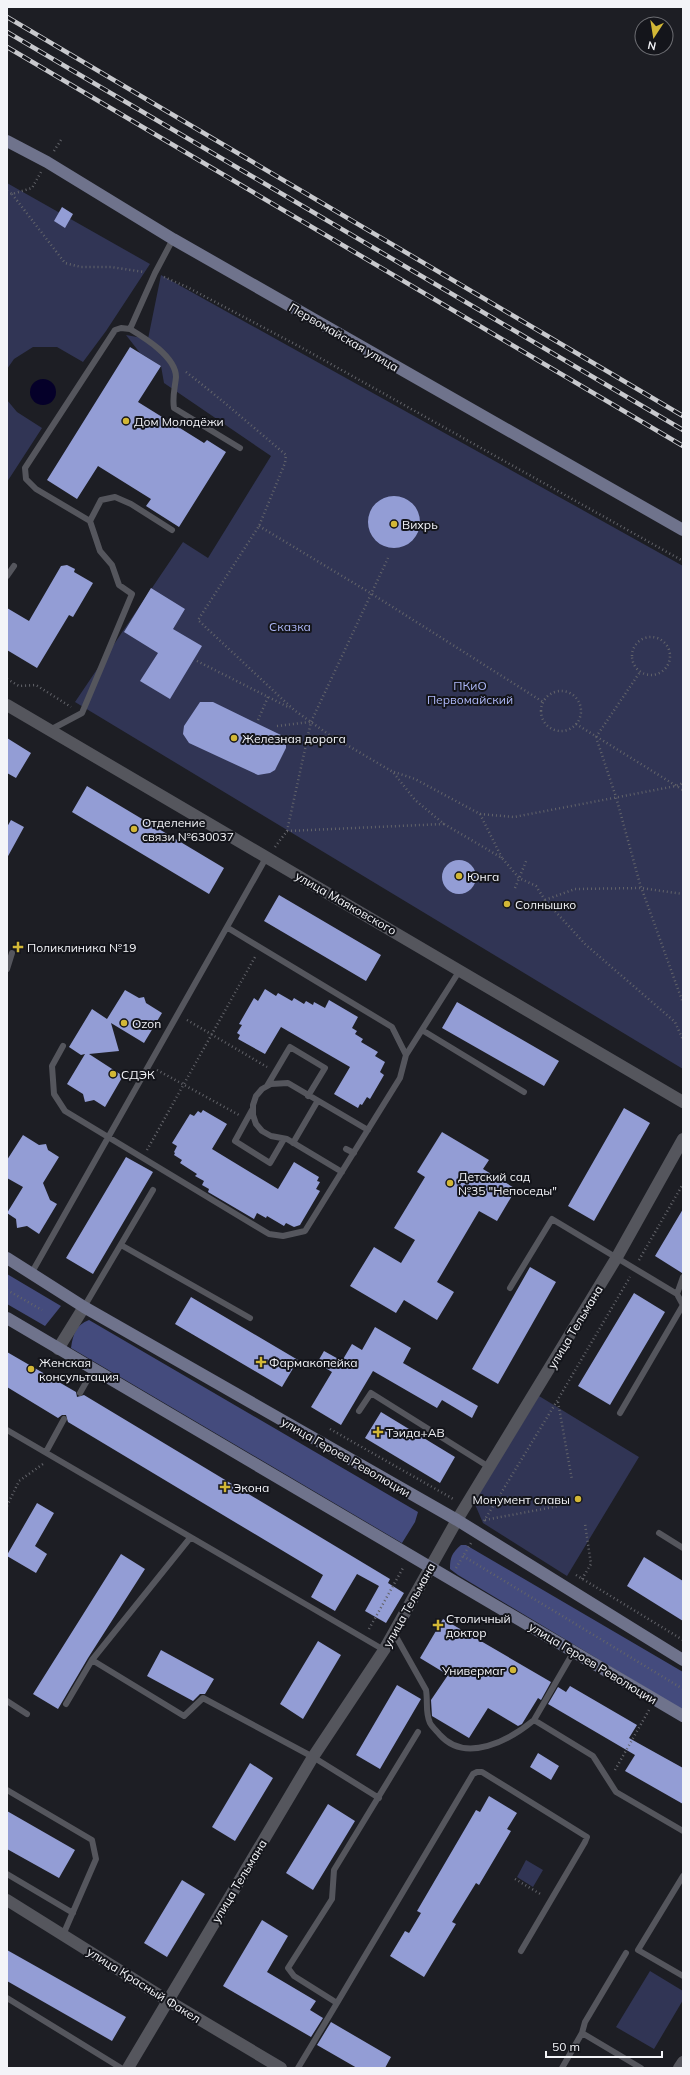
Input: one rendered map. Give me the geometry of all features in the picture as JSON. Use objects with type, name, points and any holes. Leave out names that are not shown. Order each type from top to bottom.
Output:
[{"type":"street","name":"Первомайская улица","points":[[7,141],[47,162],[173,239],[683,530]]},
{"type":"street","name":"улица Маяковского","points":[[7,705],[683,1102]]},
{"type":"street","name":"улица Тельмана","points":[[128,2068],[167,2000],[313,1757],[384,1650],[457,1520],[617,1257],[683,1139]]},
{"type":"street","name":"улица Героев Революции","points":[[7,1258],[84,1306],[457,1520],[476,1534],[683,1660]]},
{"type":"street","points":[[58,1349],[84,1306]]},
{"type":"street","name":"улица Героев Революции","points":[[7,1318],[683,1716]]},
{"type":"street","name":"улица Красный Факел","points":[[7,1900],[167,2000],[281,2068]]},
{"type":"street","points":[[679,2068],[683,2062]]},
{"type":"lane","points":[[130,329],[173,239]]},
{"type":"lane","points":[[50,730],[82,714],[132,594],[119,585],[112,565],[100,551],[90,522],[36,489],[26,479],[25,468],[115,330],[121,328],[130,329],[151,342],[168,358],[176,375],[172,399],[174,408],[240,448]]},
{"type":"lane","points":[[90,522],[101,500],[115,497],[131,504],[172,530]]},
{"type":"lane","points":[[7,576],[14,566]]},
{"type":"lane","points":[[31,1274],[267,857]]},
{"type":"lane","points":[[228,928],[392,1027],[406,1055]]},
{"type":"lane","points":[[7,969],[12,953]]},
{"type":"lane","points":[[63,1046],[52,1066],[54,1094],[65,1111],[142,1159],[269,1234],[283,1236],[305,1231],[400,1078],[406,1055],[460,970]]},
{"type":"lane","points":[[422,1030],[524,1092]]},
{"type":"lane","points":[[284,1139],[270,1163],[235,1141],[253,1109],[256,1096],[267,1086],[290,1047],[325,1068],[308,1096]]},
{"type":"lane","points":[[267,1086],[279,1082],[288,1084],[368,1130]]},
{"type":"lane","points":[[293,1143],[317,1102]]},
{"type":"lane","points":[[253,1109],[256,1124],[262,1131],[271,1136],[293,1143],[342,1172]]},
{"type":"lane","points":[[346,1149],[354,1153]]},
{"type":"lane","points":[[84,1306],[153,1190]]},
{"type":"lane","points":[[510,1288],[552,1219],[677,1294],[683,1305],[620,1413]]},
{"type":"lane","points":[[121,1245],[250,1318]]},
{"type":"lane","points":[[677,1294],[683,1277]]},
{"type":"lane","points":[[80,1393],[93,1370]]},
{"type":"lane","points":[[359,1411],[370,1393],[489,1467]]},
{"type":"lane","points":[[46,1452],[64,1419]]},
{"type":"lane","points":[[7,1430],[384,1650]]},
{"type":"lane","points":[[659,1533],[683,1548]]},
{"type":"lane","points":[[66,1704],[92,1660],[190,1538]]},
{"type":"lane","points":[[394,1633],[426,1690],[428,1701],[426,1710],[431,1724],[448,1743],[466,1749],[486,1747],[513,1734],[534,1720],[574,1652]]},
{"type":"lane","points":[[92,1660],[184,1716],[203,1698],[313,1757],[379,1798]]},
{"type":"lane","points":[[7,1701],[27,1714]]},
{"type":"lane","points":[[534,1720],[593,1756],[616,1792],[683,1831]]},
{"type":"lane","points":[[337,2003],[294,1976],[288,1968],[332,1899],[334,1870],[418,1732]]},
{"type":"lane","points":[[298,2068],[473,1774],[477,1772],[488,1776],[587,1837],[521,1951]]},
{"type":"lane","points":[[7,1790],[92,1840],[96,1859],[63,1935]]},
{"type":"lane","points":[[7,1874],[72,1913]]},
{"type":"lane","points":[[683,1876],[638,1950],[683,1976]]},
{"type":"lane","points":[[562,2068],[582,2033],[585,2022],[626,1953]]},
{"type":"lane","points":[[7,1998],[120,2068]]},
{"type":"lane","points":[[582,2033],[641,2068]]},
{"type":"path","points":[[12,194],[32,188]]},
{"type":"path","points":[[7,191],[12,194],[64,263],[81,267],[111,267],[155,274],[187,286],[304,348],[683,561]]},
{"type":"path","points":[[168,358],[219,397],[238,416],[286,455],[285,463],[259,526],[198,620],[294,710],[310,722],[393,772],[415,779],[480,814],[514,817],[676,786],[683,783]]},
{"type":"path","points":[[259,526],[372,594],[543,702]]},
{"type":"path","points":[[267,857],[287,830],[310,722],[388,558]]},
{"type":"path","points":[[651,637],[663,640],[670,651],[669,664],[665,669],[654,675],[648,675],[640,672],[633,664],[632,658],[634,646],[644,638],[651,637]]},
{"type":"path","points":[[197,661],[294,710]]},
{"type":"path","points":[[596,737],[640,672]]},
{"type":"path","points":[[7,679],[20,686],[36,685],[82,714]]},
{"type":"path","points":[[563,691],[569,693],[578,701],[580,707],[581,713],[576,724],[571,729],[559,732],[547,726],[541,715],[543,702],[551,693],[563,691]]},
{"type":"path","points":[[258,720],[268,697]]},
{"type":"path","points":[[277,726],[310,722]]},
{"type":"path","points":[[576,724],[683,790]]},
{"type":"path","points":[[596,737],[616,797],[642,888],[683,1003]]},
{"type":"path","points":[[393,772],[415,800],[444,824],[502,858]]},
{"type":"path","points":[[480,814],[502,858],[519,878],[536,886],[545,900],[585,944],[675,1022],[683,1040]]},
{"type":"path","points":[[287,830],[444,824]]},
{"type":"path","points":[[515,888],[527,859]]},
{"type":"path","points":[[545,900],[575,889],[642,888],[683,894]]},
{"type":"path","points":[[142,1159],[260,947]]},
{"type":"path","points":[[182,1017],[269,1068]]},
{"type":"path","points":[[155,1069],[241,1117]]},
{"type":"path","points":[[450,1578],[557,1401],[683,1184]]},
{"type":"path","points":[[7,1290],[42,1310]]},
{"type":"path","points":[[557,1401],[572,1480]]},
{"type":"path","points":[[330,1429],[466,1506],[491,1524]]},
{"type":"path","points":[[7,1506],[19,1481],[53,1457]]},
{"type":"path","points":[[484,1520],[559,1506]]},
{"type":"path","points":[[582,1579],[591,1564],[585,1524]]},
{"type":"path","points":[[463,1556],[683,1690]]},
{"type":"path","points":[[364,1638],[403,1568],[396,1564]]},
{"type":"path","points":[[569,1571],[683,1640]]},
{"type":"path","points":[[609,1780],[649,1710]]},
{"type":"path","points":[[515,1879],[551,1900]]},
{"type":"green space","points":[[7,183],[150,264],[106,331],[83,362],[57,347],[33,347],[14,359],[7,369]]},
{"type":"green space","name":"ПКиО Первомайский","points":[[161,275],[683,566],[683,1069],[75,702],[183,542],[208,558],[271,456],[164,383],[161,366],[140,353],[126,335],[148,339]]},
{"type":"green space","points":[[7,400],[17,412],[42,428],[7,482]]},
{"type":"green space","points":[[539,1396],[639,1457],[567,1576],[483,1523],[474,1502]]},
{"type":"green space","points":[[526,1860],[543,1870],[533,1887],[517,1877]]},
{"type":"green space","points":[[650,1971],[683,1991],[683,2000],[654,2049],[616,2027]]},
{"type":"shaded area","points":[[43,379],[52,383],[56,392],[52,401],[43,405],[34,401],[30,392],[34,383]]},
{"type":"shaded area","points":[[7,1274],[61,1306],[45,1326],[7,1304]]},
{"type":"shaded area","points":[[89,1320],[418,1512],[415,1522],[402,1543],[71,1348],[73,1338],[78,1327]]},
{"type":"shaded area","points":[[461,1545],[466,1545],[683,1672],[683,1710],[458,1575],[450,1569],[450,1561],[455,1550]]},
{"type":"building","points":[[62,207],[73,214],[65,228],[54,221]]},
{"type":"building","name":"Дом Молодёжи","points":[[130,347],[161,366],[138,402],[204,443],[207,440],[226,452],[179,527],[146,506],[151,499],[98,466],[77,499],[47,480]]},
{"type":"building","name":"Вихрь","points":[[389,496],[399,496],[413,503],[420,517],[420,527],[413,541],[399,548],[389,548],[379,544],[372,537],[368,527],[368,517],[372,507],[379,500]]},
{"type":"building","points":[[67,565],[75,569],[74,572],[93,583],[73,617],[69,615],[37,668],[7,650],[7,608],[29,621],[61,566]]},
{"type":"building","points":[[151,588],[185,609],[173,629],[202,646],[170,699],[140,681],[158,653],[124,632]]},
{"type":"building","name":"Железная дорога","points":[[200,702],[213,702],[283,736],[286,741],[286,748],[275,770],[270,773],[258,775],[189,743],[183,734],[184,726]]},
{"type":"building","points":[[7,738],[31,753],[16,778],[7,773]]},
{"type":"building","points":[[87,786],[224,868],[209,894],[72,812]]},
{"type":"building","points":[[11,820],[24,827],[7,858],[7,827]]},
{"type":"building","name":"Юнга","points":[[462,860],[469,862],[474,867],[476,877],[474,887],[469,892],[456,894],[449,892],[444,887],[442,874],[444,867],[449,862]]},
{"type":"building","points":[[279,895],[381,955],[366,981],[264,921]]},
{"type":"building","points":[[265,989],[276,996],[278,993],[292,1001],[294,998],[304,1004],[306,1001],[313,1005],[314,1002],[325,1008],[329,1000],[358,1017],[352,1028],[357,1031],[355,1034],[363,1039],[361,1042],[378,1052],[375,1056],[385,1062],[380,1072],[384,1075],[370,1099],[367,1097],[358,1108],[334,1094],[350,1067],[281,1027],[265,1054],[238,1039],[240,1035],[237,1033],[242,1025],[239,1024],[254,998],[258,1001]]},
{"type":"building","points":[[125,990],[139,998],[144,997],[146,1003],[162,1013],[144,1043],[111,1023],[119,1051],[89,1054],[123,1076],[105,1107],[94,1100],[85,1102],[83,1094],[67,1084],[85,1054],[81,1055],[69,1047],[92,1009],[107,1019]]},
{"type":"building","points":[[457,1002],[559,1061],[544,1086],[442,1028]]},
{"type":"building","points":[[624,1108],[650,1123],[594,1221],[568,1206]]},
{"type":"building","points":[[203,1110],[227,1124],[212,1149],[278,1189],[294,1162],[319,1177],[317,1181],[320,1182],[316,1189],[320,1191],[300,1225],[294,1227],[286,1223],[284,1226],[267,1216],[266,1218],[257,1213],[254,1219],[208,1192],[209,1189],[202,1185],[204,1181],[195,1176],[197,1174],[180,1163],[182,1160],[174,1155],[177,1146],[172,1143],[190,1114],[194,1116],[198,1111],[201,1113]]},
{"type":"building","points":[[442,1132],[489,1160],[483,1169],[516,1189],[497,1221],[479,1211],[437,1282],[454,1292],[437,1320],[404,1300],[396,1313],[350,1286],[374,1247],[401,1263],[415,1240],[394,1228],[425,1177],[417,1172]]},
{"type":"building","points":[[23,1135],[39,1145],[46,1144],[48,1150],[59,1157],[43,1183],[50,1200],[57,1204],[39,1234],[27,1226],[17,1228],[16,1219],[7,1213],[23,1187],[7,1178],[7,1160]]},
{"type":"building","points":[[126,1157],[153,1172],[93,1274],[66,1258]]},
{"type":"building","points":[[683,1209],[683,1273],[682,1273],[655,1256]]},
{"type":"building","points":[[530,1267],[556,1282],[498,1384],[472,1369]]},
{"type":"building","points":[[634,1293],[665,1312],[610,1405],[578,1386]]},
{"type":"building","points":[[191,1297],[298,1360],[282,1387],[175,1324]]},
{"type":"building","points":[[375,1327],[411,1348],[403,1363],[478,1406],[472,1418],[442,1400],[437,1408],[373,1371],[341,1425],[311,1407],[332,1372],[317,1363],[324,1351],[342,1361],[352,1344],[362,1350]]},
{"type":"building","points":[[7,1352],[76,1392],[77,1397],[84,1395],[390,1579],[388,1583],[404,1593],[386,1623],[365,1611],[379,1586],[357,1574],[335,1611],[311,1597],[323,1575],[68,1422],[66,1415],[62,1415],[58,1418],[7,1387]]},
{"type":"building","points":[[381,1412],[455,1457],[440,1483],[365,1438]]},
{"type":"building","points":[[37,1503],[54,1513],[35,1546],[47,1554],[36,1573],[7,1555]]},
{"type":"building","points":[[121,1554],[145,1569],[88,1658],[58,1709],[33,1694]]},
{"type":"building","points":[[644,1557],[683,1581],[683,1621],[627,1586]]},
{"type":"building","points":[[443,1619],[551,1682],[541,1700],[538,1698],[522,1724],[518,1726],[488,1708],[469,1738],[432,1716],[431,1700],[448,1675],[420,1658]]},
{"type":"building","points":[[318,1641],[341,1655],[303,1719],[280,1704]]},
{"type":"building","points":[[161,1650],[214,1679],[205,1694],[200,1694],[193,1701],[147,1676]]},
{"type":"building","points":[[397,1685],[421,1699],[380,1769],[356,1755]]},
{"type":"building","points":[[570,1686],[637,1725],[629,1738],[683,1768],[683,1804],[625,1771],[635,1755],[548,1704],[558,1687],[566,1692]]},
{"type":"building","points":[[538,1753],[559,1766],[551,1780],[530,1767]]},
{"type":"building","points":[[250,1763],[273,1778],[235,1841],[212,1827]]},
{"type":"building","points":[[489,1796],[517,1813],[507,1829],[511,1831],[479,1885],[476,1883],[452,1922],[456,1924],[424,1977],[390,1956],[405,1931],[409,1933],[421,1913],[417,1911],[476,1810],[480,1812]]},
{"type":"building","points":[[328,1804],[355,1821],[313,1890],[286,1873]]},
{"type":"building","points":[[7,1811],[75,1850],[59,1878],[7,1849]]},
{"type":"building","points":[[182,1880],[205,1894],[167,1957],[144,1943]]},
{"type":"building","points":[[262,1920],[288,1936],[267,1972],[316,2001],[310,2010],[323,2018],[311,2037],[223,1986]]},
{"type":"building","points":[[7,1950],[126,2017],[112,2041],[7,1981]]},
{"type":"building","points":[[331,2022],[391,2057],[385,2068],[357,2068],[317,2045]]},
{"type":"railway","points":[[7,17],[683,416]]},
{"type":"railway","points":[[7,32],[683,430]]},
{"type":"railway","points":[[7,47],[683,446]]},
{"type":"place","name":"Дом Молодёжи","points":[[126,421]]},
{"type":"place","name":"Вихрь","points":[[394,524]]},
{"type":"place","name":"Железная дорога","points":[[234,738]]},
{"type":"place","name":"Отделение связи №630037","points":[[134,829]]},
{"type":"place","name":"Юнга","points":[[459,876]]},
{"type":"place","name":"Солнышко","points":[[507,904]]},
{"type":"place","name":"Поликлиника №19","points":[[18,947]]},
{"type":"place","name":"Ozon","points":[[124,1023]]},
{"type":"place","name":"СДЭК","points":[[113,1074]]},
{"type":"place","name":"Детский сад №35 \"Непоседы\"","points":[[450,1183]]},
{"type":"place","name":"Фармакопейка","points":[[261,1362]]},
{"type":"place","name":"Женская консультация","points":[[31,1369]]},
{"type":"place","name":"Тэида+АВ","points":[[378,1432]]},
{"type":"place","name":"Экона","points":[[225,1487]]},
{"type":"place","name":"Монумент славы","points":[[578,1499]]},
{"type":"place","name":"Столичный доктор","points":[[438,1625]]},
{"type":"place","name":"Универмаг","points":[[513,1670]]},
{"type":"park label","name":"Сказка","points":[[290,626]]}]
